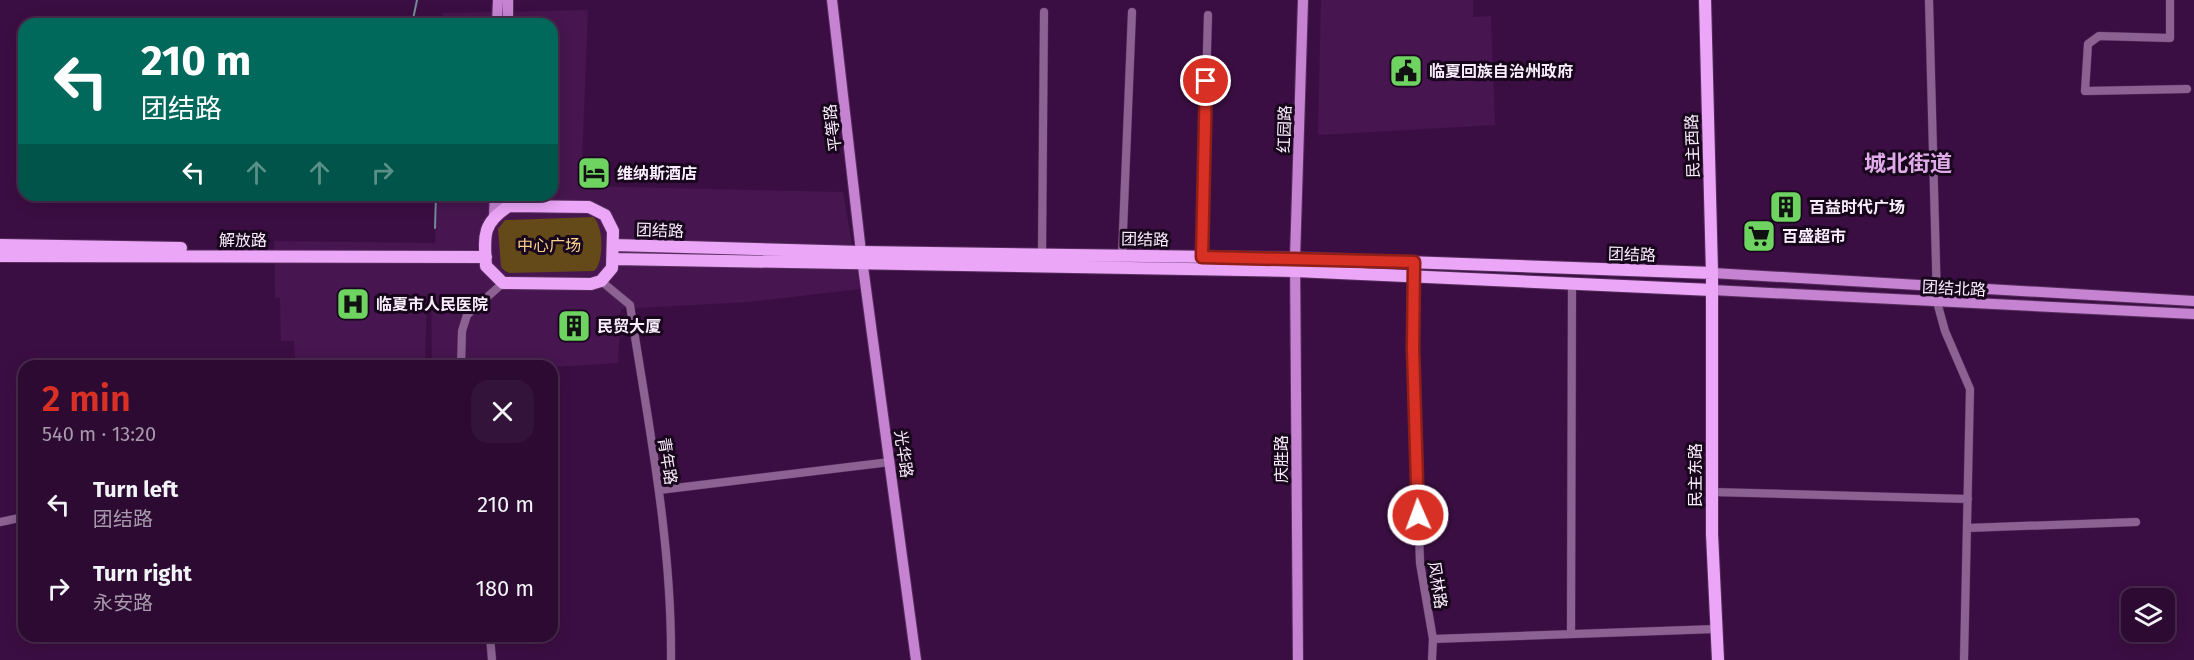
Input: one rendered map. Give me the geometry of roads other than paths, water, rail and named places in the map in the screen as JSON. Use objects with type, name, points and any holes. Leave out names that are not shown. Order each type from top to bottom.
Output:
[{"type":"main road","points":[[497,18],[498,0]]},
{"type":"main road","points":[[508,0],[508,18]]},
{"type":"main road","name":"平等路","points":[[832,0],[862,257]]},
{"type":"main road","name":"红园路","points":[[1295,264],[1303,0]]},
{"type":"main road","name":"民主西路","points":[[1705,0],[1712,290]]},
{"type":"main road","points":[[496,201],[498,213]]},
{"type":"main road","points":[[498,213],[509,206],[589,207],[605,215],[613,231],[612,268],[601,281],[591,284],[503,283],[486,266],[485,254],[487,228],[498,213],[501,201]]},
{"type":"main road","name":"解放路","points":[[0,245],[485,254]]},
{"type":"main road","name":"团结路","points":[[614,245],[862,257],[1295,264],[1414,262],[1712,273]]},
{"type":"main road","name":"团结路","points":[[614,259],[1042,253],[1202,257],[1414,276],[1712,290]]},
{"type":"main road","name":"解放路","points":[[0,256],[485,254]]},
{"type":"main road","name":"光华路","points":[[862,257],[916,660]]},
{"type":"main road","name":"庆胜路","points":[[1295,264],[1298,660]]},
{"type":"main road","name":"团结北路","points":[[1712,273],[2194,301]]},
{"type":"main road","name":"团结北路","points":[[1712,290],[2194,314]]},
{"type":"main road","name":"民主东路","points":[[1712,290],[1712,492],[1718,660]]},
{"type":"street","points":[[1929,0],[1937,302],[1945,330],[1970,389],[1964,660]]},
{"type":"street","points":[[2170,0],[2170,38],[2099,36],[2088,44],[2085,91],[2187,89]]},
{"type":"street","points":[[1042,253],[1044,12]]},
{"type":"street","points":[[1122,255],[1132,12]]},
{"type":"street","points":[[1202,257],[1208,15]]},
{"type":"street","name":"风林路","points":[[1414,262],[1413,348],[1420,562],[1432,639],[1432,660]]},
{"type":"street","name":"青年路","points":[[601,281],[630,305],[659,490],[671,610],[671,660]]},
{"type":"street","points":[[461,360],[462,331],[466,315],[503,283]]},
{"type":"street","points":[[1570,634],[1572,284]]},
{"type":"street","points":[[659,490],[890,462]]},
{"type":"street","points":[[1712,492],[1968,499]]},
{"type":"street","points":[[0,522],[18,518]]},
{"type":"street","points":[[1967,528],[2136,522]]},
{"type":"street","points":[[1432,639],[1716,630]]},
{"type":"street","points":[[490,642],[492,660]]},
{"type":"waterway","points":[[413,18],[417,0]]},
{"type":"waterway","points":[[435,228],[436,201]]},
{"type":"place","name":"临夏回族自治州政府","points":[[1406,71]]},
{"type":"place","name":"维纳斯酒店","points":[[594,173]]},
{"type":"place","name":"百益时代广场","points":[[1786,207]]},
{"type":"place","name":"百盛超市","points":[[1759,236]]},
{"type":"place","name":"临夏市人民医院","points":[[353,304]]},
{"type":"place","name":"民贸大厦","points":[[574,326]]},
{"type":"district","name":"城北街道","points":[[1908,163]]},
{"type":"park label","name":"中心广场","points":[[549,245]]}]
